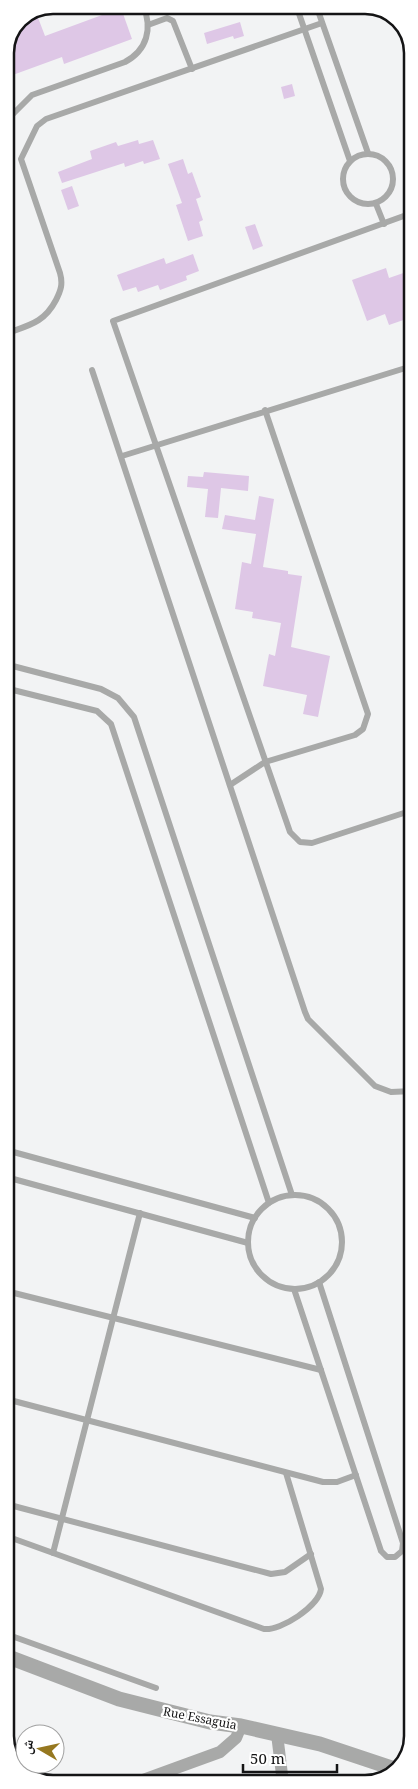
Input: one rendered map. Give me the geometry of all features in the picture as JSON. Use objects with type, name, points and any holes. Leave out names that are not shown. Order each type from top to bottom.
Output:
[{"type":"street","name":"Rue Essaguia","points":[[14,1659],[119,1699],[201,1720],[241,1726],[320,1744],[389,1767]]},
{"type":"street","points":[[159,1775],[220,1752],[236,1738],[241,1726]]},
{"type":"street","points":[[277,1734],[282,1775]]},
{"type":"lane","points":[[14,113],[32,95],[130,59],[140,50],[148,38],[145,14]]},
{"type":"lane","points":[[299,14],[350,161]]},
{"type":"lane","points":[[319,14],[368,153]]},
{"type":"lane","points":[[148,25],[166,18],[174,21],[192,69]]},
{"type":"lane","points":[[14,330],[44,318],[50,312],[62,285],[60,273],[21,159],[37,126],[46,119],[322,23]]},
{"type":"lane","points":[[368,153],[388,162],[394,178],[390,193],[376,204],[364,204],[355,201],[345,189],[344,172],[350,161],[359,155],[368,153]]},
{"type":"lane","points":[[376,204],[384,224]]},
{"type":"lane","points":[[404,216],[271,262],[113,321],[290,832],[300,842],[312,843],[404,813]]},
{"type":"lane","points":[[122,456],[404,368]]},
{"type":"lane","points":[[92,370],[308,1019],[375,1086],[391,1092],[404,1091]]},
{"type":"lane","points":[[230,785],[266,762],[355,736],[363,729],[368,714],[266,410]]},
{"type":"lane","points":[[14,666],[101,689],[118,698],[134,717],[292,1195]]},
{"type":"lane","points":[[14,690],[96,712],[111,724],[269,1203]]},
{"type":"lane","points":[[14,1152],[255,1218]]},
{"type":"lane","points":[[14,1179],[248,1243]]},
{"type":"lane","points":[[292,1195],[318,1200],[331,1212],[340,1228],[342,1236],[340,1254],[332,1270],[319,1282],[294,1288],[277,1285],[262,1275],[252,1260],[248,1243],[250,1230],[255,1218],[269,1203],[292,1195]]},
{"type":"lane","points":[[53,1552],[140,1213]]},
{"type":"lane","points":[[294,1288],[381,1551],[387,1557],[395,1557],[402,1551],[403,1543],[319,1282]]},
{"type":"lane","points":[[14,1292],[112,1319],[321,1370]]},
{"type":"lane","points":[[14,1401],[330,1482],[356,1476]]},
{"type":"lane","points":[[14,1539],[270,1630],[284,1626],[318,1600],[320,1585],[286,1472]]},
{"type":"lane","points":[[14,1506],[271,1574],[284,1572],[311,1554]]},
{"type":"lane","points":[[14,1637],[156,1688]]},
{"type":"building","points":[[105,14],[123,14],[132,39],[64,64],[62,57],[14,75],[15,45],[20,31],[31,20],[38,17],[45,36]]},
{"type":"building","points":[[240,22],[244,36],[234,39],[233,36],[207,44],[204,33]]},
{"type":"building","points":[[292,84],[295,96],[284,99],[281,87]]},
{"type":"building","points":[[138,140],[139,144],[153,140],[160,159],[144,164],[143,161],[125,167],[124,163],[62,183],[58,172],[92,159],[90,151],[116,142],[118,146]]},
{"type":"building","points":[[183,159],[188,174],[192,172],[201,197],[196,199],[203,220],[199,222],[203,236],[188,241],[176,205],[182,203],[168,164]]},
{"type":"building","points":[[72,186],[79,206],[68,210],[61,190]]},
{"type":"building","points":[[255,224],[263,246],[253,250],[245,227]]},
{"type":"building","points":[[193,254],[199,271],[186,276],[187,280],[160,290],[158,285],[138,292],[136,287],[123,291],[117,275],[164,258],[166,264]]},
{"type":"building","points":[[386,268],[389,278],[404,273],[404,320],[389,325],[385,314],[367,321],[352,280]]},
{"type":"building","points":[[204,472],[249,476],[248,491],[221,488],[218,518],[205,517],[208,489],[187,487],[188,476],[203,477]]},
{"type":"building","points":[[259,496],[274,499],[263,567],[288,571],[288,574],[302,576],[291,647],[330,656],[318,717],[303,714],[307,695],[263,686],[269,654],[275,656],[281,623],[252,618],[253,612],[235,609],[242,562],[251,564],[256,534],[222,529],[225,515],[255,520]]}]
